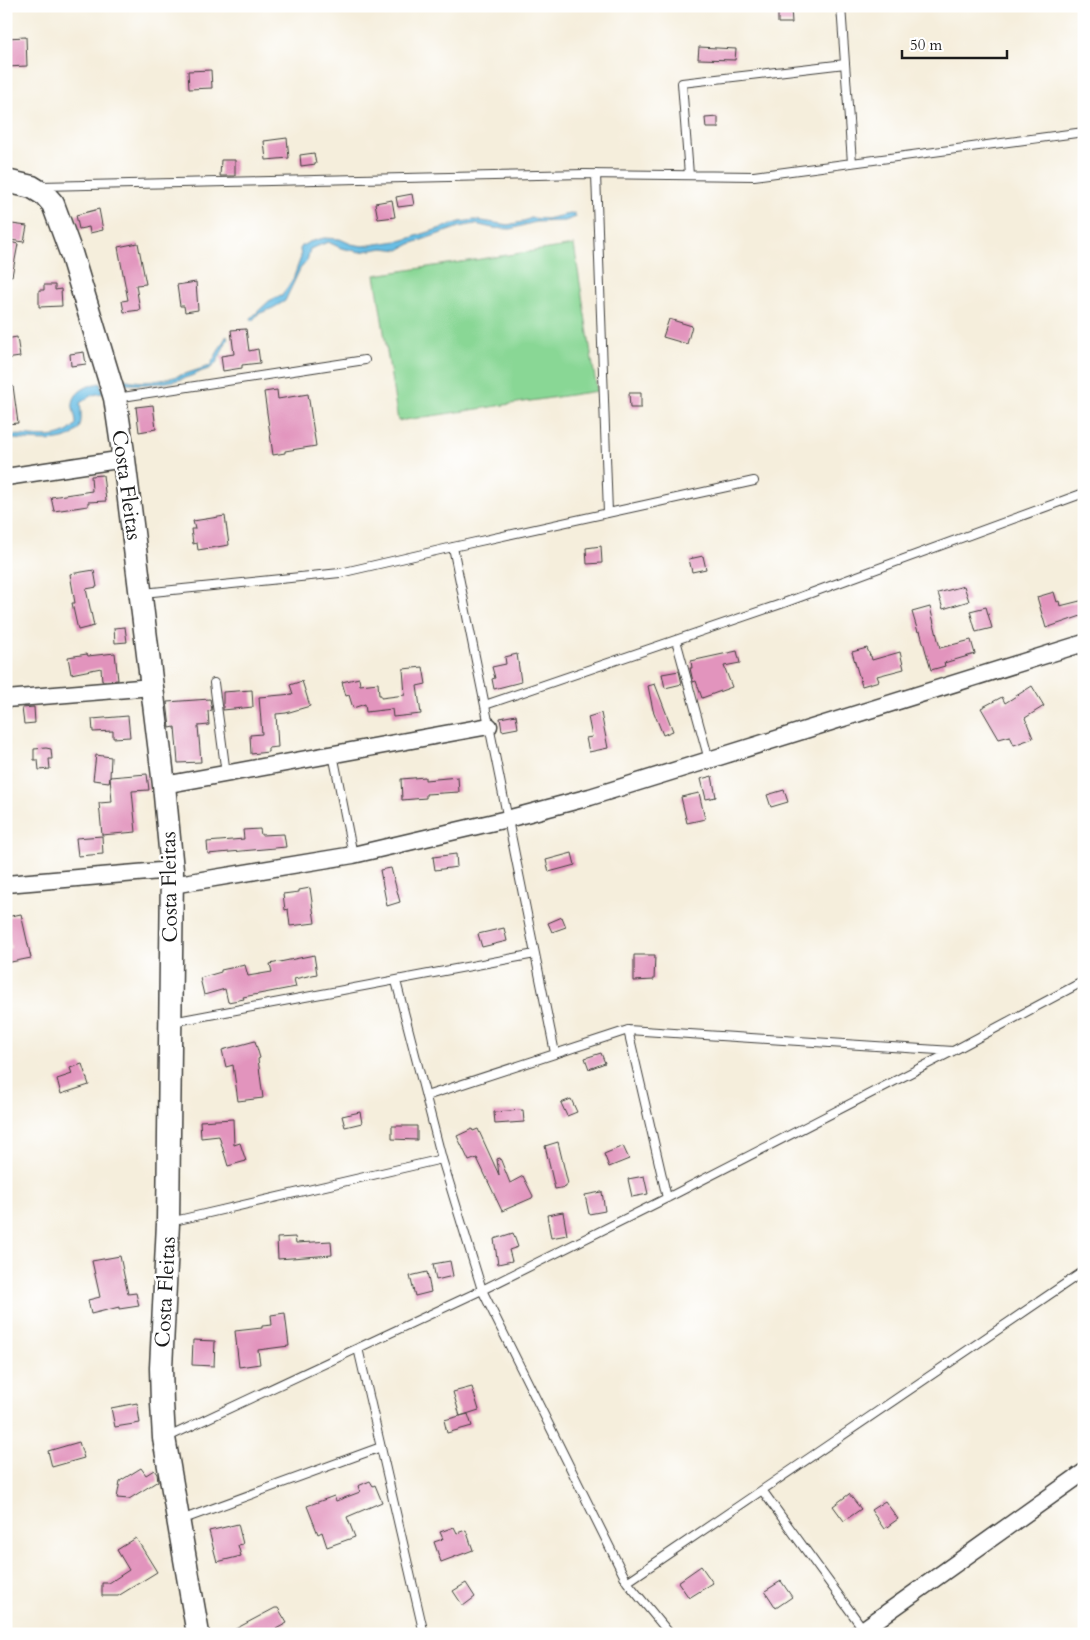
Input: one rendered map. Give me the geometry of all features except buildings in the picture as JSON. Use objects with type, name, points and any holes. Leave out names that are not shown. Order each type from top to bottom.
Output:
[{"type":"main road","name":"Costa Fleitas","points":[[6,181],[32,186],[45,194],[54,204],[114,398],[124,459],[164,785],[172,877],[168,1223],[161,1368],[162,1402],[164,1438],[198,1634]]},
{"type":"street","points":[[6,477],[124,459]]},
{"type":"street","points":[[6,884],[172,877],[353,856],[508,819],[590,797],[1083,648]]},
{"type":"street","points":[[6,699],[152,687]]},
{"type":"street","points":[[164,785],[489,726]]},
{"type":"street","points":[[862,1632],[1084,1472]]},
{"type":"lane","points":[[841,6],[852,162]]},
{"type":"lane","points":[[689,176],[682,83],[845,64]]},
{"type":"lane","points":[[32,186],[596,174],[754,176],[1084,132]]},
{"type":"lane","points":[[596,174],[608,513]]},
{"type":"lane","points":[[114,398],[364,360]]},
{"type":"lane","points":[[141,593],[340,573],[453,546],[754,481]]},
{"type":"lane","points":[[485,705],[781,604],[1084,493]]},
{"type":"lane","points":[[453,546],[555,1053]]},
{"type":"lane","points":[[676,640],[709,760]]},
{"type":"lane","points":[[214,683],[226,774]]},
{"type":"lane","points":[[333,754],[353,856]]},
{"type":"lane","points":[[170,1023],[535,954]]},
{"type":"lane","points":[[396,981],[442,1159],[482,1290],[627,1582],[670,1634]]},
{"type":"lane","points":[[164,1438],[482,1290],[667,1198],[953,1051],[1084,981]]},
{"type":"lane","points":[[426,1096],[628,1030],[953,1051]]},
{"type":"lane","points":[[628,1030],[667,1198]]},
{"type":"lane","points":[[168,1223],[442,1159]]},
{"type":"lane","points":[[627,1582],[1084,1271]]},
{"type":"lane","points":[[358,1348],[424,1634]]},
{"type":"lane","points":[[179,1520],[381,1447]]},
{"type":"lane","points":[[762,1490],[862,1632]]},
{"type":"green space","points":[[574,245],[597,391],[398,421],[375,275]]},
{"type":"water","points":[[574,213],[576,217],[565,221],[535,222],[511,229],[475,224],[459,227],[410,244],[399,250],[383,248],[360,252],[341,248],[328,242],[310,249],[307,261],[300,269],[285,301],[258,314],[252,321],[251,318],[269,301],[283,294],[293,279],[301,257],[300,249],[309,242],[324,238],[340,239],[351,244],[363,246],[404,240],[460,222],[475,220],[508,225],[531,218],[546,219]]},
{"type":"water","points":[[227,335],[228,339],[219,357],[209,369],[173,381],[153,384],[122,384],[120,378],[143,382],[154,381],[210,366]]},
{"type":"water","points":[[100,383],[103,393],[92,395],[80,403],[80,426],[75,433],[67,438],[47,441],[6,439],[6,436],[43,437],[61,435],[69,431],[76,424],[73,408],[75,398],[81,390]]}]
